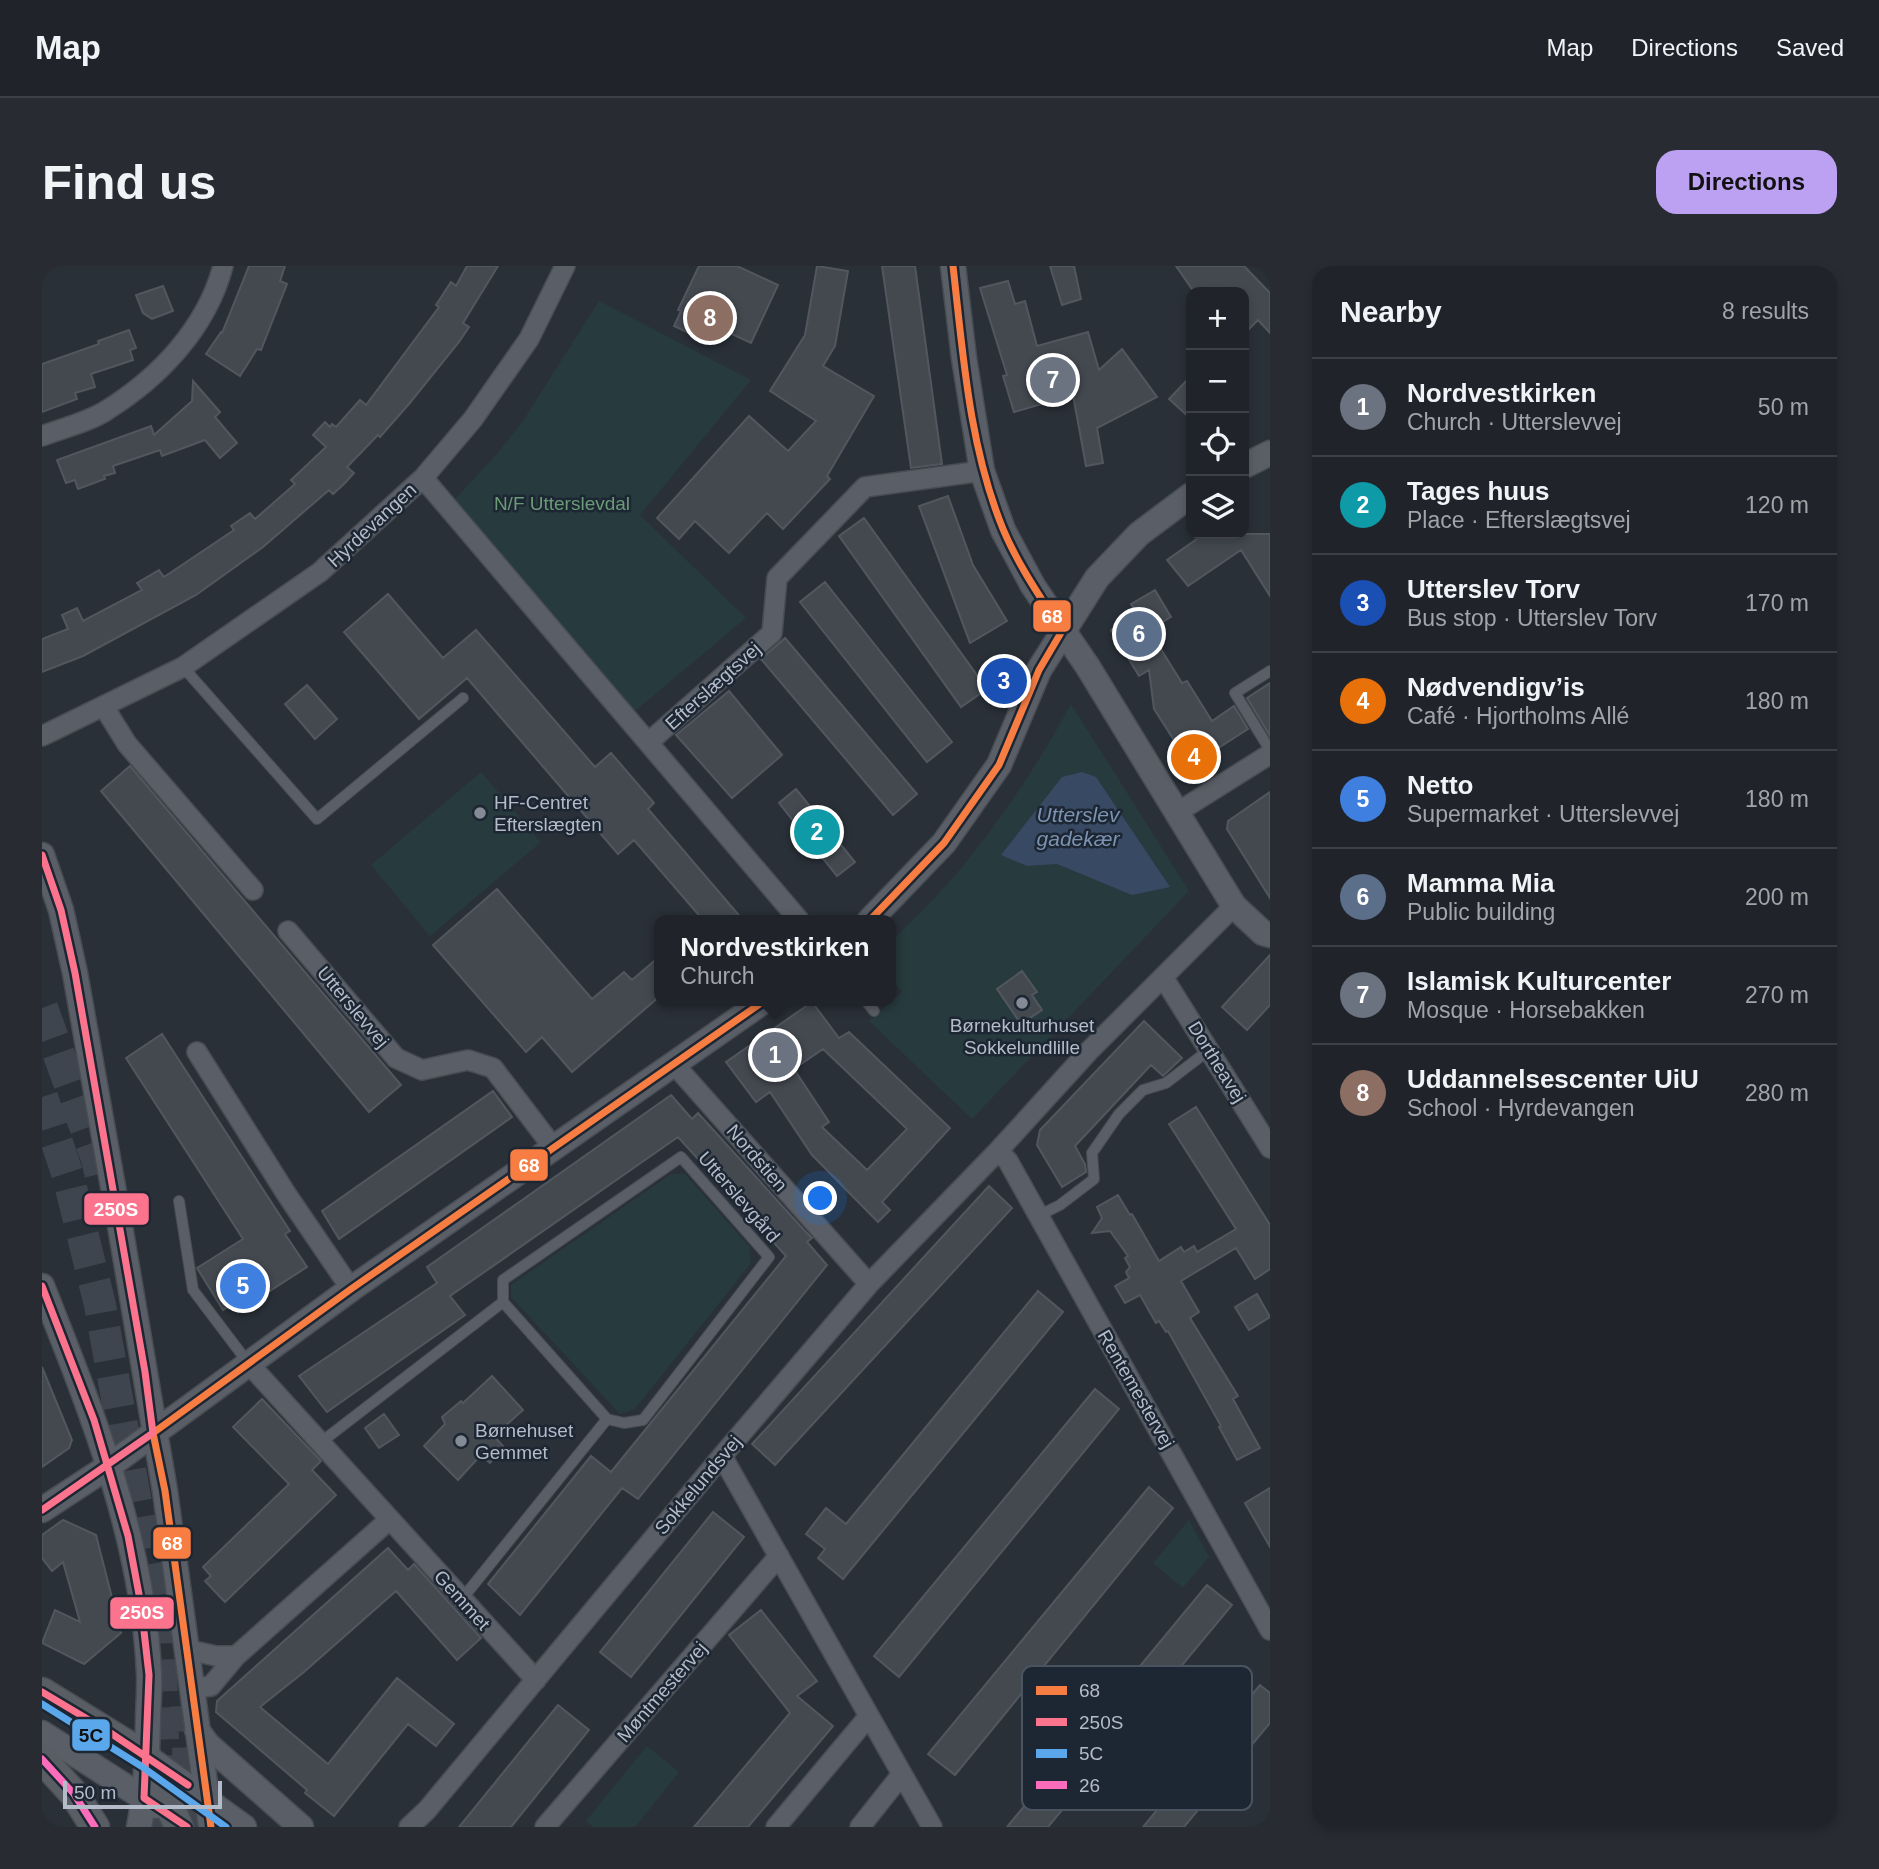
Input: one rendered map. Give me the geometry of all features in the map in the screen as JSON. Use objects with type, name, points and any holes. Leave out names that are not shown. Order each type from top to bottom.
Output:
[{"type":"main road","points":[[42,1692],[147,1757],[181,1825]]},
{"type":"main road","points":[[42,1759],[74,1794],[95,1827]]},
{"type":"street","points":[[42,436],[106,412],[154,375],[190,336],[218,282],[223,266]]},
{"type":"street","name":"Hyrdevangen","points":[[42,736],[183,667],[320,572],[423,478],[473,419],[529,339],[565,266]]},
{"type":"street","points":[[953,266],[982,471],[1003,530],[1033,586],[1088,667],[1234,906],[1263,933],[1270,935]]},
{"type":"street","points":[[1249,464],[1270,453]]},
{"type":"street","name":"Efterslægtsvej","points":[[649,742],[772,633],[777,579],[865,487],[982,471]]},
{"type":"street","name":"Efterslægtsvej","points":[[423,478],[795,915]]},
{"type":"street","points":[[875,915],[944,843],[993,775],[1040,670],[1097,578],[1139,534],[1186,499]]},
{"type":"street","points":[[104,707],[127,744],[253,890]]},
{"type":"street","points":[[1178,811],[1270,752]]},
{"type":"street","points":[[42,855],[61,910],[75,973],[145,1372],[153,1433],[165,1491],[211,1827]]},
{"type":"street","name":"Sokkelundsvej","points":[[409,1827],[427,1810],[869,1284],[998,1151],[1088,1052],[1234,906]]},
{"type":"street","name":"Utterslevvej","points":[[288,931],[396,1058],[422,1070],[468,1060],[493,1068],[553,1147]]},
{"type":"street","name":"Dortheavej","points":[[1163,977],[1270,1148]]},
{"type":"street","points":[[42,1510],[109,1466],[351,1289],[757,1006]]},
{"type":"street","points":[[197,1052],[287,1195],[351,1289]]},
{"type":"street","name":"Nordstien","points":[[673,1063],[869,1284]]},
{"type":"street","name":"Rentemestervej","points":[[998,1151],[1008,1161],[1270,1630]]},
{"type":"street","points":[[42,1286],[109,1466],[128,1536],[141,1605],[149,1675],[145,1798],[139,1827]]},
{"type":"street","name":"Gemmet","points":[[249,1364],[536,1680]]},
{"type":"street","points":[[722,1456],[929,1825]]},
{"type":"street","points":[[190,1689],[211,1686],[236,1656],[389,1520]]},
{"type":"street","name":"Møntmestervej","points":[[545,1827],[779,1556]]},
{"type":"street","points":[[185,1649],[216,1656],[236,1656]]},
{"type":"street","points":[[776,1827],[869,1716]]},
{"type":"street","points":[[195,1724],[208,1745],[301,1827]]},
{"type":"street","points":[[42,1733],[145,1798],[181,1825]]},
{"type":"street","points":[[147,1757],[244,1827]]},
{"type":"street","points":[[860,1827],[902,1774]]},
{"type":"lane","points":[[183,667],[317,818],[463,698]]},
{"type":"lane","points":[[1270,671],[1234,693],[1270,752]]},
{"type":"lane","points":[[870,1006],[874,1011]]},
{"type":"lane","points":[[1038,1216],[1060,1205],[1094,1179],[1091,1153],[1119,1114],[1143,1090],[1166,1083],[1209,1050]]},
{"type":"lane","name":"Utterslevgård","points":[[503,1303],[503,1280],[681,1157],[690,1167],[769,1257],[643,1420],[624,1423],[607,1419]]},
{"type":"lane","points":[[179,1201],[194,1290],[249,1364]]},
{"type":"lane","points":[[320,1443],[503,1303],[607,1419],[462,1600]]},
{"type":"green space","name":"N/F Utterslevdal","points":[[599,301],[751,380],[640,515],[746,618],[635,711],[455,499],[523,421]]},
{"type":"green space","points":[[1071,704],[1189,891],[972,1119],[869,1021],[886,1006],[896,1006],[896,997],[902,992],[896,984],[896,936],[968,860],[1012,800]]},
{"type":"green space","points":[[481,772],[541,842],[430,936],[371,865]]},
{"type":"green space","points":[[671,1174],[685,1174],[749,1246],[751,1263],[635,1409],[620,1414],[511,1297],[511,1285]]},
{"type":"green space","points":[[1189,1520],[1209,1557],[1183,1588],[1153,1563]]},
{"type":"green space","points":[[647,1746],[679,1772],[635,1827],[593,1827],[586,1821]]},
{"type":"water","name":"Utterslev gadekær","points":[[1082,772],[1096,777],[1170,887],[1132,895],[1057,864],[1027,866],[1001,855],[1062,777]]},
{"type":"building","points":[[249,266],[285,266],[280,281],[287,284],[261,350],[257,349],[240,376],[206,354],[222,333]]},
{"type":"building","points":[[467,266],[498,266],[463,323],[469,327],[409,404],[380,437],[378,435],[347,467],[354,473],[344,484],[333,494],[329,490],[263,547],[196,595],[83,656],[42,672],[42,639],[68,629],[62,615],[77,608],[83,621],[142,590],[137,583],[159,570],[164,577],[234,530],[231,526],[250,513],[255,519],[295,484],[291,480],[326,447],[313,435],[325,422],[330,427],[332,424],[336,427],[360,400],[366,405],[439,307],[436,305],[451,282],[456,286]]},
{"type":"building","points":[[699,266],[737,266],[778,285],[751,343],[717,327],[710,343],[674,326],[681,311],[678,310]]},
{"type":"building","points":[[817,266],[848,271],[835,346],[823,366],[874,396],[827,476],[830,479],[783,529],[767,513],[729,553],[695,521],[679,539],[657,518],[749,416],[788,451],[816,421],[770,391],[805,335]]},
{"type":"building","points":[[882,266],[915,266],[942,464],[911,468]]},
{"type":"building","points":[[1050,266],[1074,266],[1081,299],[1062,305]]},
{"type":"building","points":[[1176,266],[1244,266],[1270,293],[1270,333],[1258,320],[1249,329],[1249,287],[1191,287]]},
{"type":"building","points":[[1008,281],[1015,304],[1025,301],[1037,346],[1088,332],[1099,370],[1122,349],[1157,397],[1097,428],[1103,463],[1086,466],[1073,395],[1014,412],[1003,376],[1007,375],[980,288]]},
{"type":"building","points":[[163,286],[173,311],[152,319],[143,313],[136,295]]},
{"type":"building","points":[[129,330],[136,348],[130,350],[133,360],[91,374],[95,387],[75,393],[77,399],[42,412],[42,364],[99,344],[98,341]]},
{"type":"building","points":[[193,381],[220,412],[215,417],[237,443],[220,458],[205,440],[162,456],[160,450],[113,466],[115,473],[78,489],[75,480],[66,483],[57,460],[151,426],[154,435],[192,401]]},
{"type":"building","points":[[1186,381],[1186,414],[1169,399]]},
{"type":"building","points":[[948,496],[973,565],[1007,621],[970,643],[919,506]]},
{"type":"building","points":[[864,518],[987,689],[961,707],[839,536]]},
{"type":"building","points":[[1249,534],[1270,534],[1270,596],[1241,550],[1188,586],[1167,560],[1197,539],[1249,539]]},
{"type":"building","points":[[825,582],[952,742],[927,762],[800,602]]},
{"type":"building","points":[[1155,590],[1171,617],[1149,630],[1182,683],[1187,681],[1212,721],[1234,706],[1248,729],[1195,763],[1188,762],[1154,709],[1149,670],[1139,676],[1111,630],[1138,615],[1131,604]]},
{"type":"building","points":[[388,594],[443,658],[476,630],[595,767],[611,753],[654,803],[648,809],[739,915],[699,915],[634,840],[618,854],[467,678],[419,719],[344,632]]},
{"type":"building","points":[[785,638],[917,794],[893,815],[761,659]]},
{"type":"building","points":[[1270,683],[1270,736],[1247,698]]},
{"type":"building","points":[[307,685],[337,719],[315,739],[285,704]]},
{"type":"building","points":[[729,691],[782,755],[732,798],[676,735]]},
{"type":"building","points":[[130,766],[401,1085],[369,1112],[101,791]]},
{"type":"building","points":[[796,789],[855,862],[837,876],[779,803]]},
{"type":"building","points":[[1270,792],[1270,898],[1227,829],[1228,821]]},
{"type":"building","points":[[497,889],[592,999],[624,972],[632,980],[654,961],[654,1001],[572,1072],[542,1037],[526,1052],[433,945]]},
{"type":"building","points":[[1270,955],[1270,1005],[1247,1030],[1222,1007]]},
{"type":"building","name":"Børnekulturhuset Sokkelundlille","points":[[1022,971],[1037,992],[1032,995],[1042,1010],[1021,1024],[997,989]]},
{"type":"building","points":[[806,1006],[815,1006],[839,1038],[849,1032],[950,1128],[882,1202],[890,1210],[878,1222],[812,1155],[770,1092],[756,1102],[726,1062]],"holes":[[[823,1049],[907,1129],[867,1170],[822,1127],[829,1122],[794,1069]]]},
{"type":"building","points":[[1144,1021],[1182,1058],[1163,1076],[1151,1065],[1075,1146],[1085,1164],[1086,1172],[1062,1187],[1037,1145],[1040,1130]]},
{"type":"building","points":[[162,1034],[290,1231],[285,1234],[307,1267],[239,1311],[234,1303],[223,1310],[197,1268],[243,1239],[126,1058]]},
{"type":"building","points":[[493,1091],[512,1117],[339,1239],[322,1211]]},
{"type":"building","points":[[671,1095],[692,1119],[698,1113],[812,1238],[807,1242],[827,1265],[638,1499],[622,1488],[520,1615],[488,1584],[591,1456],[611,1472],[786,1256],[678,1137],[450,1296],[465,1315],[327,1412],[299,1376],[437,1283],[427,1267]]},
{"type":"building","points":[[1196,1107],[1270,1225],[1270,1269],[1255,1279],[1236,1248],[1181,1281],[1199,1312],[1190,1318],[1238,1396],[1233,1399],[1260,1448],[1237,1460],[1168,1331],[1166,1332],[1159,1321],[1156,1323],[1140,1295],[1125,1303],[1115,1286],[1129,1278],[1126,1272],[1130,1267],[1125,1258],[1128,1256],[1110,1231],[1092,1233],[1102,1218],[1097,1207],[1118,1195],[1159,1261],[1181,1247],[1184,1252],[1194,1246],[1197,1252],[1236,1229],[1169,1124]]},
{"type":"building","points":[[989,1186],[1012,1208],[775,1465],[752,1444]]},
{"type":"building","points":[[1038,1291],[1063,1312],[843,1579],[818,1558],[825,1549],[806,1534],[826,1508],[846,1524]]},
{"type":"building","points":[[1257,1294],[1270,1317],[1249,1330],[1235,1307]]},
{"type":"building","points":[[42,1367],[72,1440],[69,1448],[42,1467]]},
{"type":"building","name":"Børnehuset Gemmet","points":[[492,1376],[523,1410],[494,1436],[503,1446],[490,1463],[481,1455],[458,1480],[424,1446],[445,1424],[442,1417],[461,1401],[463,1403]]},
{"type":"building","points":[[1095,1389],[1119,1409],[899,1677],[874,1656]]},
{"type":"building","points":[[262,1399],[321,1461],[312,1470],[336,1495],[225,1602],[205,1581],[211,1576],[203,1567],[289,1484],[233,1427]]},
{"type":"building","points":[[384,1414],[399,1435],[379,1448],[365,1428]]},
{"type":"building","points":[[1149,1487],[1173,1508],[1044,1666],[1022,1666],[1022,1693],[955,1775],[928,1754]]},
{"type":"building","points":[[1270,1488],[1270,1547],[1245,1503]]},
{"type":"building","points":[[713,1512],[744,1537],[631,1677],[600,1652]]},
{"type":"building","points":[[63,1520],[96,1535],[121,1633],[84,1664],[42,1643],[55,1610],[80,1622],[63,1562],[52,1571],[42,1558],[42,1535]]},
{"type":"building","points":[[388,1548],[408,1570],[414,1564],[481,1638],[457,1660],[396,1591],[260,1707],[328,1764],[397,1678],[454,1724],[436,1746],[408,1724],[334,1816],[216,1712],[217,1701]]},
{"type":"building","points":[[1207,1585],[1232,1605],[1181,1666],[1140,1666]]},
{"type":"building","points":[[761,1610],[817,1681],[797,1696],[833,1726],[748,1827],[694,1827],[790,1713],[729,1635]]},
{"type":"building","points":[[1260,1685],[1270,1693],[1270,1723],[1252,1745],[1252,1695]]},
{"type":"building","points":[[558,1705],[589,1730],[511,1827],[459,1827]]},
{"type":"building","points":[[1022,1809],[1062,1810],[1048,1827],[1007,1827]]},
{"type":"building","points":[[1157,1810],[1198,1810],[1184,1827],[1143,1827]]},
{"type":"tunnel","points":[[42,1008],[97,1159],[105,1193]]},
{"type":"tunnel","points":[[42,1097],[68,1176],[100,1305],[160,1634],[164,1777],[154,1827]]},
{"type":"tunnel","points":[[184,1827],[189,1785],[187,1706]]},
{"type":"transit line","name":"68","points":[[875,915],[944,843],[999,765],[1039,670],[1062,631],[1030,581],[1003,529],[982,465],[964,366],[953,266]]},
{"type":"transit line","name":"250S","points":[[42,855],[61,910],[75,973],[145,1372],[153,1433],[42,1510]]},
{"type":"transit line","name":"68","points":[[211,1827],[165,1491],[153,1433],[351,1289],[757,1006]]},
{"type":"transit line","name":"250S","points":[[42,1286],[94,1420],[128,1536],[141,1605],[149,1675],[144,1798],[187,1827]]},
{"type":"transit line","name":"250S","points":[[42,1692],[109,1732],[188,1785]]},
{"type":"transit line","name":"5C","points":[[42,1704],[141,1766],[226,1827]]},
{"type":"transit line","name":"26","points":[[42,1759],[74,1794],[95,1827]]},
{"type":"place","name":"Uddannelsescenter UiU","points":[[710,318]]},
{"type":"place","name":"Islamisk Kulturcenter","points":[[1053,380]]},
{"type":"place","name":"Mamma Mia","points":[[1139,634]]},
{"type":"place","name":"Utterslev Torv","points":[[1004,681]]},
{"type":"place","name":"Nødvendigv’is","points":[[1194,757]]},
{"type":"place","name":"HF-Centret Efterslægten","points":[[480,813]]},
{"type":"place","name":"Tages huus","points":[[817,832]]},
{"type":"place","name":"Børnekulturhuset Sokkelundlille","points":[[1022,1003]]},
{"type":"place","name":"Nordvestkirken","points":[[775,1055]]},
{"type":"place","name":"Netto","points":[[243,1286]]},
{"type":"place","name":"Børnehuset Gemmet","points":[[461,1441]]}]
